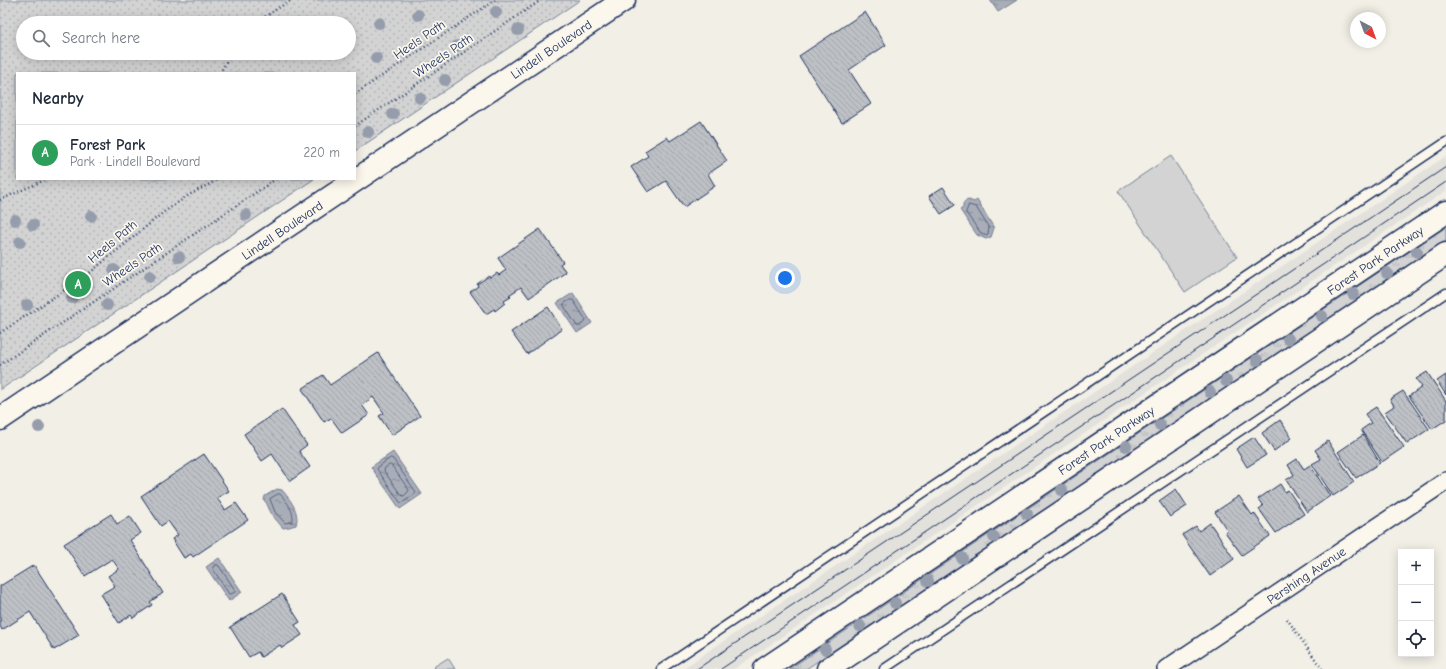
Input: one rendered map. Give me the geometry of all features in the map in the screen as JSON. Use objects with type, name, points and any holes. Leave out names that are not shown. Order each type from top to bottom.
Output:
[{"type":"main road","name":"Lindell Boulevard","points":[[356,180],[624,0]]},
{"type":"main road","name":"Lindell Boulevard","points":[[0,419],[356,180]]},
{"type":"main road","name":"Forest Park Parkway","points":[[766,669],[1446,212]]},
{"type":"main road","points":[[828,669],[1446,254]]},
{"type":"street","name":"Pershing Avenue","points":[[1166,669],[1446,481]]},
{"type":"lane","points":[[661,669],[1446,142]]},
{"type":"lane","points":[[884,669],[1446,293]]},
{"type":"path","points":[[266,16],[291,0]]},
{"type":"path","name":"Heels Path","points":[[356,93],[495,0]]},
{"type":"path","name":"Wheels Path","points":[[356,125],[541,0]]},
{"type":"path","points":[[221,72],[227,60]]},
{"type":"path","points":[[0,200],[45,180]]},
{"type":"path","name":"Heels Path","points":[[0,333],[87,275],[164,212],[189,195],[217,180]]},
{"type":"path","name":"Wheels Path","points":[[0,365],[275,180]]},
{"type":"path","points":[[1287,619],[1322,669]]},
{"type":"shaded area","points":[[1446,156],[1446,191],[734,669],[682,669]]},
{"type":"green space","points":[[0,0],[580,0],[356,150],[356,72],[16,72],[16,180],[313,180],[0,390]]},
{"type":"green space","points":[[1171,156],[1237,257],[1185,292],[1118,191]]},
{"type":"green space","points":[[1446,227],[1446,241],[806,669],[789,669]]},
{"type":"green space","points":[[448,658],[455,669],[434,669],[435,666]]},
{"type":"water","points":[[990,0],[1017,0],[998,12]]},
{"type":"water","points":[[969,200],[974,202],[977,200],[994,228],[991,237],[986,239],[977,235],[960,210],[963,208],[965,201]]},
{"type":"water","points":[[573,293],[592,323],[577,333],[557,303]]},
{"type":"water","points":[[393,452],[422,494],[400,509],[371,467]]},
{"type":"water","points":[[277,489],[282,490],[294,506],[297,515],[296,525],[283,528],[272,515],[267,503],[264,500],[265,496]]},
{"type":"water","points":[[219,558],[242,592],[229,601],[206,567]]},
{"type":"building","points":[[865,12],[886,45],[849,70],[871,104],[842,123],[799,56]]},
{"type":"building","points":[[701,121],[727,161],[708,174],[715,186],[684,207],[666,181],[648,192],[631,167],[648,156],[645,151],[667,137],[670,141]]},
{"type":"building","points":[[943,187],[955,205],[941,214],[929,196]]},
{"type":"building","points":[[540,229],[563,262],[560,264],[566,272],[529,298],[521,287],[509,295],[511,297],[504,301],[505,303],[495,311],[494,309],[486,314],[470,292],[478,286],[477,284],[489,276],[490,278],[497,273],[499,275],[506,270],[498,258]]},
{"type":"building","points":[[548,307],[562,329],[527,354],[511,332]]},
{"type":"building","points":[[378,353],[420,416],[392,435],[379,416],[384,413],[373,397],[362,405],[369,415],[342,433],[331,418],[324,422],[302,389],[323,375],[330,385]]},
{"type":"building","points":[[1427,372],[1446,401],[1446,420],[1432,429],[1409,396],[1422,387],[1416,379]]},
{"type":"building","points":[[1446,375],[1446,395],[1437,381]]},
{"type":"building","points":[[1403,391],[1429,429],[1407,444],[1385,412],[1394,406],[1390,399]]},
{"type":"building","points":[[1376,407],[1404,447],[1382,462],[1361,430],[1371,423],[1365,414]]},
{"type":"building","points":[[282,409],[307,445],[299,451],[310,467],[290,481],[272,454],[262,461],[244,434]]},
{"type":"building","points":[[1280,420],[1292,438],[1274,451],[1262,433]]},
{"type":"building","points":[[1363,435],[1380,463],[1356,478],[1338,452]]},
{"type":"building","points":[[1254,437],[1266,455],[1247,467],[1236,449]]},
{"type":"building","points":[[1328,441],[1354,482],[1333,496],[1312,464],[1321,459],[1315,450]]},
{"type":"building","points":[[204,454],[229,491],[217,498],[225,510],[236,503],[248,520],[193,557],[191,554],[184,558],[172,539],[178,535],[168,521],[161,526],[141,496]]},
{"type":"building","points":[[1297,459],[1304,469],[1310,465],[1330,496],[1307,512],[1286,480],[1294,475],[1288,465]]},
{"type":"building","points":[[1280,484],[1285,492],[1288,490],[1304,514],[1276,533],[1259,509],[1263,506],[1258,499]]},
{"type":"building","points":[[1176,489],[1187,506],[1170,517],[1159,501]]},
{"type":"building","points":[[1239,496],[1252,515],[1254,513],[1270,536],[1242,555],[1225,532],[1227,530],[1215,512]]},
{"type":"building","points":[[111,514],[117,524],[130,516],[141,533],[130,540],[163,593],[150,602],[152,605],[133,618],[131,615],[119,623],[101,594],[115,586],[108,576],[119,569],[112,559],[85,576],[64,544]]},
{"type":"building","points":[[1210,523],[1234,559],[1210,576],[1182,535],[1196,526],[1199,531]]},
{"type":"building","points":[[34,565],[79,635],[54,650],[30,612],[2,630],[0,626],[0,586]]},
{"type":"building","points":[[282,594],[300,622],[295,625],[302,635],[282,648],[280,645],[261,657],[258,652],[249,657],[230,627]]},
{"type":"tram line","points":[[697,669],[1446,167]]},
{"type":"tram line","points":[[721,669],[1446,182]]},
{"type":"place","name":"Forest Park","points":[[78,284]]}]
